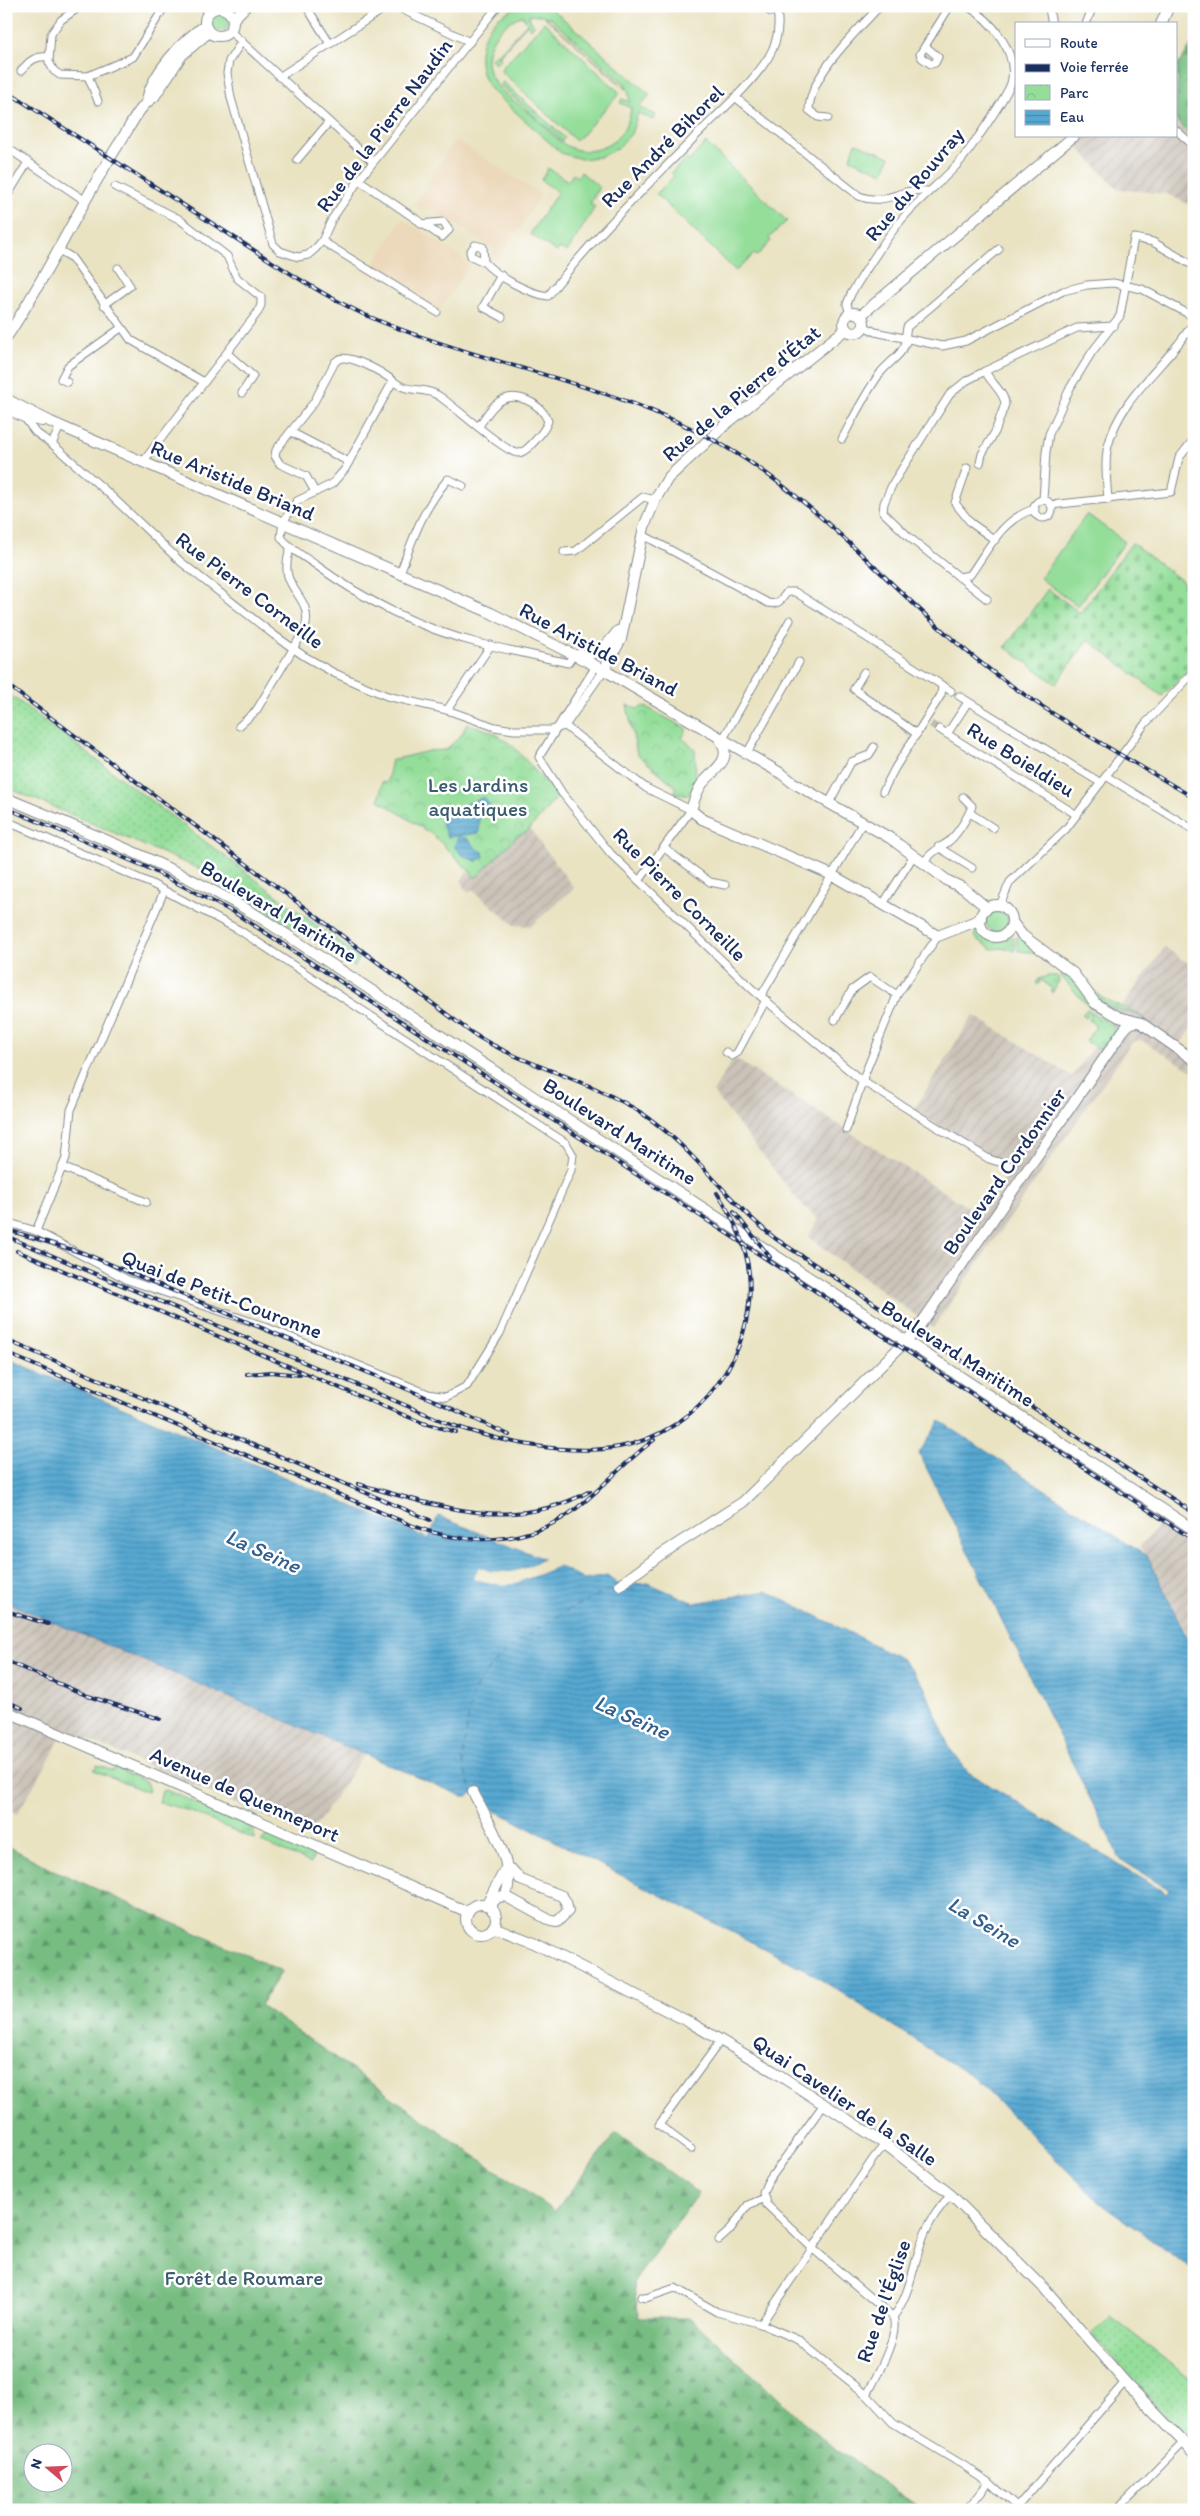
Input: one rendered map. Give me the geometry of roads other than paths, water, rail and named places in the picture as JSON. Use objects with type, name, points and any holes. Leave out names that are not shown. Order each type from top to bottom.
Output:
[{"type":"street","points":[[81,6],[61,20],[51,34],[49,62],[54,71],[60,75],[88,76],[133,57],[165,6]]},
{"type":"street","points":[[233,19],[246,6]]},
{"type":"street","points":[[306,6],[330,44]]},
{"type":"street","points":[[373,6],[376,14]]},
{"type":"street","points":[[279,77],[388,6]]},
{"type":"street","points":[[395,6],[470,42]]},
{"type":"street","name":"Rue de la Pierre Naudin","points":[[242,41],[229,61],[227,73],[231,98],[273,244],[280,251],[298,257],[308,255],[322,241],[332,219],[359,180],[498,6]]},
{"type":"street","points":[[762,6],[768,12],[779,8]]},
{"type":"street","points":[[828,118],[818,117],[810,110],[810,103],[825,70],[832,57],[880,6]]},
{"type":"street","points":[[924,46],[950,6]]},
{"type":"street","name":"Rue du Rouvray","points":[[850,314],[847,304],[851,294],[886,240],[928,191],[957,165],[974,143],[1014,81],[1004,39],[993,26],[967,6]]},
{"type":"street","points":[[1087,22],[1093,6]]},
{"type":"street","points":[[1162,22],[1169,6]]},
{"type":"street","points":[[230,8],[233,19],[230,31],[220,36],[207,29],[205,21],[206,9],[230,8]]},
{"type":"street","name":"Rue André Bihorel","points":[[501,275],[540,295],[548,296],[608,225],[735,97],[767,59],[773,49],[779,24],[779,8]]},
{"type":"street","points":[[1049,9],[1052,22]]},
{"type":"street","points":[[6,338],[84,200],[147,101],[154,97],[182,55],[207,29]]},
{"type":"street","points":[[230,31],[373,162]]},
{"type":"street","points":[[21,71],[29,62],[38,57],[49,57]]},
{"type":"street","points":[[88,76],[98,101]]},
{"type":"street","points":[[735,97],[859,196],[879,201],[913,189],[928,191]]},
{"type":"street","points":[[297,160],[329,122]]},
{"type":"street","points":[[1178,132],[1194,146]]},
{"type":"street","points":[[1072,138],[862,321],[858,332],[851,332],[846,329],[844,319],[850,314],[857,313],[862,321],[875,332],[942,346],[966,341],[1064,291],[1087,285],[1126,285],[1142,289],[1193,316],[1183,340],[1173,348],[1135,394],[1119,418],[1108,446],[1108,500]]},
{"type":"street","points":[[6,147],[84,200]]},
{"type":"street","points":[[6,198],[28,162]]},
{"type":"street","points":[[359,180],[421,224],[442,237],[449,230],[443,222],[421,224]]},
{"type":"street","points":[[115,187],[179,219],[227,256],[237,278],[262,297],[258,312],[143,462]]},
{"type":"street","points":[[1043,500],[1046,452],[1056,416],[1092,352],[1120,316],[1134,238],[1153,242],[1193,262]]},
{"type":"street","points":[[322,241],[369,268],[437,312]]},
{"type":"street","points":[[57,249],[71,257],[131,340],[204,382]]},
{"type":"street","points":[[842,439],[875,381],[905,347],[907,327],[999,249]]},
{"type":"street","points":[[484,262],[501,275],[483,308],[502,317]]},
{"type":"street","points":[[104,305],[130,286],[118,268]]},
{"type":"street","points":[[987,599],[888,519],[882,512],[893,482],[950,394],[966,381],[1077,328],[1114,326]]},
{"type":"street","points":[[67,382],[61,379],[68,366],[121,328]]},
{"type":"street","name":"Rue de la Pierre d'État","points":[[575,655],[592,655],[600,652],[619,631],[629,608],[642,535],[655,500],[668,478],[726,424],[846,329]]},
{"type":"street","points":[[227,353],[253,376],[242,393]]},
{"type":"street","points":[[315,492],[306,476],[276,460],[276,450],[314,402],[339,358],[347,358],[383,372],[405,389],[430,392],[438,395],[512,452],[519,454],[525,451],[546,428],[548,420],[540,409],[525,398],[513,398],[496,404],[479,426]]},
{"type":"street","points":[[980,464],[982,454],[995,432],[1006,404],[1005,399],[994,387],[985,371]]},
{"type":"street","points":[[393,381],[349,462],[332,484],[297,501],[283,522],[281,536],[291,547],[329,574],[398,614],[434,628],[491,645],[568,663],[575,655]]},
{"type":"street","name":"Rue Aristide Briand","points":[[6,399],[55,424],[445,592],[575,655],[683,714],[863,822],[914,854],[986,908]]},
{"type":"street","name":"Rue Aristide Briand","points":[[9,412],[24,418],[55,424]]},
{"type":"street","name":"Rue Pierre Corneille","points":[[24,418],[35,432],[52,444],[181,562],[293,649],[334,673],[387,696],[447,710],[505,729],[561,727]]},
{"type":"street","points":[[52,444],[55,424]]},
{"type":"street","points":[[291,432],[349,462]]},
{"type":"street","points":[[1043,500],[1051,505],[1170,492],[1179,458],[1194,439]]},
{"type":"street","points":[[967,468],[955,503],[971,523],[995,540]]},
{"type":"street","points":[[400,573],[422,515],[435,495],[448,479],[463,486]]},
{"type":"street","points":[[564,552],[576,551],[643,497],[655,500]]},
{"type":"street","points":[[1043,500],[1037,502],[1035,510],[1040,517],[1047,516],[1051,512],[1051,505]]},
{"type":"street","points":[[959,577],[970,575],[1012,520],[1035,510]]},
{"type":"street","points":[[642,535],[768,603],[775,604],[787,592],[795,592],[937,681],[942,688],[951,691]]},
{"type":"street","points":[[239,726],[256,711],[305,629],[307,618],[303,603],[286,575],[286,560],[291,547]]},
{"type":"street","points":[[639,881],[691,810],[699,789],[722,764],[725,751],[720,737],[790,620]]},
{"type":"street","name":"Rue de la Pierre d'État","points":[[600,668],[621,639],[619,631]]},
{"type":"street","points":[[447,710],[491,645]]},
{"type":"street","points":[[725,751],[747,753],[799,662]]},
{"type":"street","points":[[600,668],[561,727],[646,788],[691,810],[702,818],[832,875],[938,936]]},
{"type":"street","points":[[864,672],[854,689],[917,734]]},
{"type":"street","points":[[1000,905],[1010,882],[1054,842],[1077,815],[1153,715],[1194,672]]},
{"type":"street","points":[[883,792],[895,768],[917,734],[929,722],[941,695],[942,688]]},
{"type":"street","points":[[959,696],[1101,783]]},
{"type":"street","name":"Rue Boieldieu","points":[[947,734],[968,702]]},
{"type":"street","name":"Rue Pierre Corneille","points":[[561,727],[539,754],[542,765],[611,854],[763,998],[862,1081],[989,1159],[1012,1166]]},
{"type":"street","name":"Rue Boieldieu","points":[[939,729],[1077,815]]},
{"type":"street","points":[[829,803],[851,762],[869,755],[874,747]]},
{"type":"street","points":[[1106,776],[1194,830]]},
{"type":"street","points":[[924,862],[938,847],[949,841],[970,813],[972,806],[962,797]]},
{"type":"street","name":"Boulevard Maritime","points":[[6,798],[192,879],[251,912],[1194,1530]]},
{"type":"street","points":[[970,813],[993,828]]},
{"type":"street","points":[[6,821],[152,884],[164,891],[71,1110],[66,1158],[36,1232]]},
{"type":"street","points":[[726,1052],[732,1056],[737,1054],[763,998],[863,822]]},
{"type":"street","points":[[938,847],[972,868]]},
{"type":"street","points":[[664,848],[710,882],[725,885]]},
{"type":"street","points":[[883,904],[914,854]]},
{"type":"street","name":"Quai de Petit-Couronne","points":[[6,1222],[36,1232],[128,1280],[258,1324],[428,1394],[446,1397],[467,1386],[500,1333],[571,1170],[573,1156],[570,1148],[279,954],[206,911],[164,891]]},
{"type":"street","points":[[846,1130],[862,1081],[897,994],[938,936],[964,928],[981,919],[986,908],[1000,905]]},
{"type":"street","points":[[1000,905],[1010,913],[1012,922],[1022,935],[1073,973],[1095,1004],[1134,1022],[1142,1023],[1194,1060]]},
{"type":"street","points":[[981,919],[984,931]]},
{"type":"street","points":[[964,928],[984,931],[993,937],[1001,936],[1008,932],[1012,922]]},
{"type":"street","points":[[1008,932],[1022,935]]},
{"type":"street","points":[[835,1020],[852,990],[870,977],[897,994]]},
{"type":"street","name":"Boulevard Cordonnier","points":[[620,1585],[660,1555],[743,1502],[905,1342],[922,1322],[1123,1031],[1134,1022]]},
{"type":"street","points":[[62,1167],[146,1202]]},
{"type":"street","name":"Avenue de Quenneport","points":[[6,1711],[468,1912]]},
{"type":"street","points":[[473,1792],[496,1837],[510,1875],[510,1887],[505,1896]]},
{"type":"street","points":[[489,1907],[506,1868]]},
{"type":"street","points":[[489,1907],[498,1897],[505,1896],[551,1921],[557,1922],[568,1911],[562,1896],[521,1880],[512,1870],[506,1868]]},
{"type":"street","points":[[474,1906],[489,1907],[495,1918],[493,1927],[486,1933],[473,1932],[466,1920],[468,1912],[474,1906]]},
{"type":"street","name":"Quai Cavelier de la Salle","points":[[493,1927],[534,1943],[721,2040],[886,2144],[951,2195],[1045,2289],[1125,2382],[1194,2454]]},
{"type":"street","points":[[691,2149],[659,2125],[721,2040]]},
{"type":"street","points":[[824,2104],[767,2182],[764,2193],[766,2204],[812,2248],[893,2316]]},
{"type":"street","points":[[761,2324],[873,2159],[886,2144]]},
{"type":"street","name":"Rue de l'Église","points":[[868,2395],[892,2339],[895,2323],[893,2316],[902,2305],[925,2234],[934,2215],[951,2195]]},
{"type":"street","points":[[719,2240],[729,2231],[748,2205],[765,2198]]},
{"type":"street","points":[[641,2298],[675,2288],[717,2312],[761,2324],[798,2340],[868,2395],[893,2423],[989,2482],[1018,2509],[1125,2382]]},
{"type":"street","points":[[1117,2510],[1184,2442]]},
{"type":"street","points":[[969,2510],[971,2504],[989,2482]]},
{"type":"water","points":[[484,797],[491,808],[479,818],[479,833],[447,837],[440,819],[454,814],[467,804]]},
{"type":"water","points":[[458,837],[467,838],[477,849],[483,852],[484,857],[476,861],[462,855],[454,846]]},
{"type":"water","name":"La Seine","points":[[6,1358],[429,1539],[438,1516],[544,1559],[521,1569],[504,1573],[488,1571],[481,1567],[475,1579],[487,1582],[508,1583],[528,1579],[559,1566],[584,1580],[607,1576],[626,1590],[635,1584],[648,1583],[694,1603],[767,1591],[902,1659],[923,1684],[950,1749],[968,1772],[1167,1894],[1169,1890],[1120,1859],[919,1453],[940,1421],[1148,1557],[1194,1652],[1194,2270],[1098,2201],[974,2078],[806,1970],[494,1810],[481,1788],[467,1796],[462,1796],[6,1602]]},
{"type":"tunnel","points":[[931,724],[939,729]]},
{"type":"railway","points":[[6,91],[292,275],[363,314],[453,347],[592,389],[637,405],[681,424],[724,446],[790,492],[851,545],[939,628],[996,674],[1079,730],[1194,798]]},
{"type":"railway","points":[[6,684],[472,1033],[514,1055],[601,1091],[643,1114],[678,1143],[742,1209],[776,1239],[1194,1513]]},
{"type":"railway","points":[[6,808],[146,867],[235,913],[794,1277]]},
{"type":"railway","points":[[6,1236],[452,1425],[491,1437],[534,1446],[578,1450],[599,1449],[619,1447],[648,1438],[675,1425],[698,1406],[717,1384],[733,1359],[743,1332],[749,1303],[749,1273],[742,1241],[717,1193]]},
{"type":"railway","points":[[734,1212],[770,1257]]},
{"type":"railway","points":[[8,1230],[86,1254],[440,1403],[509,1435]]},
{"type":"railway","points":[[17,1251],[423,1423],[456,1432]]},
{"type":"railway","points":[[788,1273],[1194,1540]]},
{"type":"railway","points":[[6,1340],[430,1520]]},
{"type":"railway","points":[[6,1353],[411,1525],[455,1537],[500,1538],[523,1534],[544,1527],[564,1517],[583,1503],[654,1440]]},
{"type":"railway","points":[[247,1374],[271,1372],[300,1375]]},
{"type":"railway","points":[[358,1484],[446,1507],[475,1512],[503,1513],[532,1511],[561,1504],[590,1491]]},
{"type":"railway","points":[[6,1611],[48,1624]]},
{"type":"railway","points":[[6,1661],[88,1696],[160,1719]]},
{"type":"railway","points":[[6,1701],[22,1708]]},
{"type":"park label","name":"Les Jardins aquatiques","points":[[478,796]]},
{"type":"park label","name":"Forêt de Roumare","points":[[244,2277]]}]
